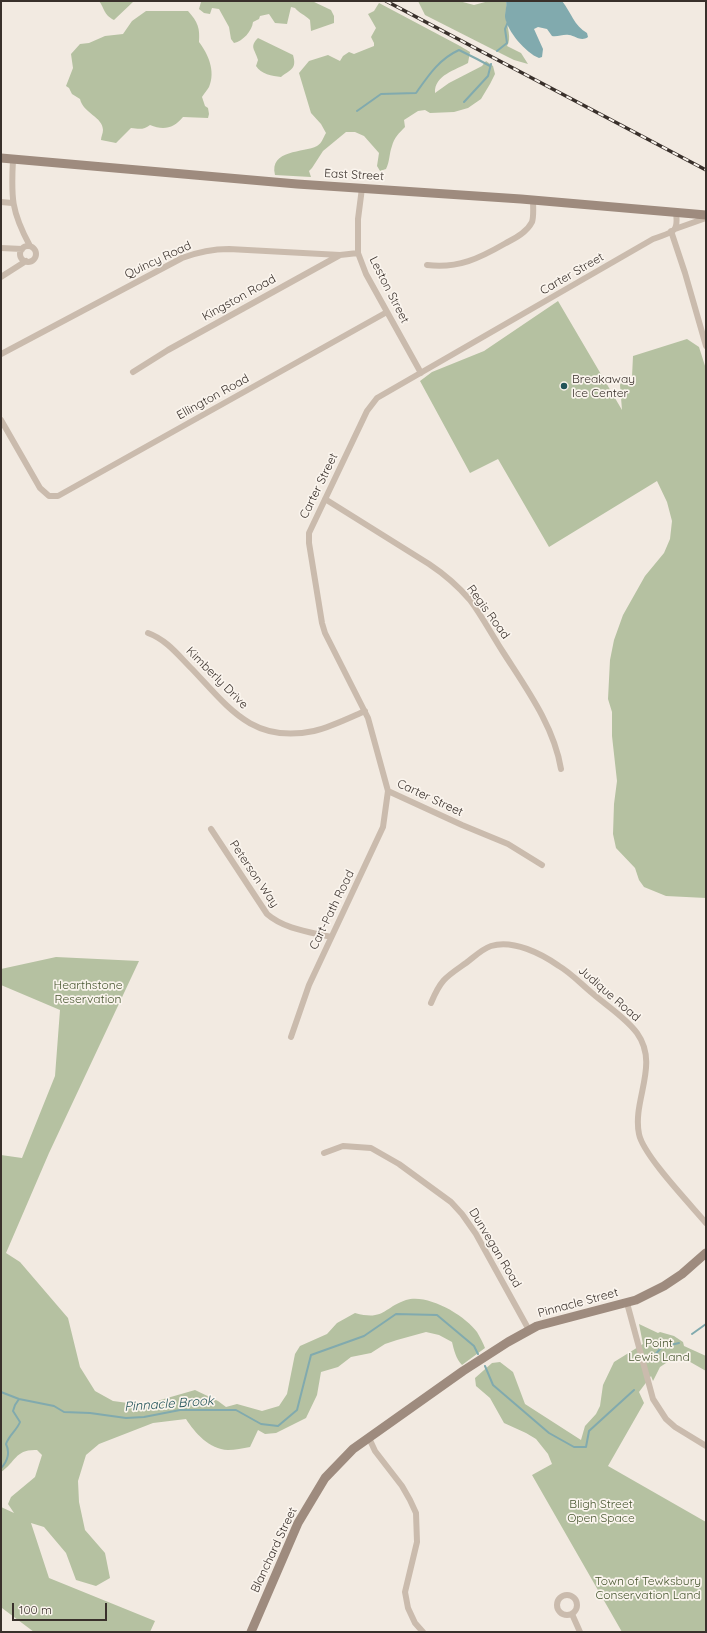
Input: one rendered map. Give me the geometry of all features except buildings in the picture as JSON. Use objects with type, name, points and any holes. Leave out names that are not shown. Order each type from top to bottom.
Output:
[{"type":"main road","name":"East Street","points":[[1,158],[297,184],[533,200],[706,215]]},
{"type":"main road","name":"Pinnacle Street","points":[[416,1405],[489,1354],[529,1330],[559,1319],[636,1300],[664,1286],[682,1274],[706,1253]]},
{"type":"main road","name":"Blanchard Street","points":[[251,1632],[298,1523],[325,1478],[353,1450],[416,1405]]},
{"type":"street","points":[[1,276],[26,261],[33,260],[35,255],[35,251],[30,246],[16,220],[12,202],[13,159]]},
{"type":"street","name":"Leston Street","points":[[362,188],[358,219],[358,253],[366,274],[421,373]]},
{"type":"street","points":[[427,265],[441,267],[474,260],[516,238],[524,232],[532,221],[533,200]]},
{"type":"street","points":[[1,202],[12,202]]},
{"type":"street","points":[[676,213],[678,225],[674,230],[706,346]]},
{"type":"street","name":"Carter Street","points":[[542,865],[508,844],[462,825],[388,791],[365,711],[325,633],[322,623],[309,536],[311,527],[370,406],[377,398],[653,239],[706,218]]},
{"type":"street","points":[[1,248],[22,249],[25,246],[30,246]]},
{"type":"street","points":[[22,249],[21,257],[26,261]]},
{"type":"street","name":"Quincy Road","points":[[1,354],[154,272],[182,258],[196,253],[211,249],[229,249],[340,255]]},
{"type":"street","name":"Kingston Road","points":[[133,372],[168,350],[340,255],[358,253]]},
{"type":"street","name":"Ellington Road","points":[[1,420],[40,488],[49,496],[58,496],[387,312]]},
{"type":"street","name":"Regis Road","points":[[325,499],[444,574],[469,600],[508,659],[543,719],[558,754],[561,769]]},
{"type":"street","name":"Kimberly Drive","points":[[148,633],[167,643],[232,711],[248,723],[262,730],[280,734],[314,731],[365,711]]},
{"type":"street","name":"Cart-Path Road","points":[[291,1037],[308,985],[383,826],[388,791]]},
{"type":"street","name":"Peterson Way","points":[[211,829],[259,902],[271,917],[284,925],[331,937]]},
{"type":"street","name":"Judique Road","points":[[431,1003],[442,981],[477,954],[491,946],[499,945],[522,948],[540,954],[560,966],[627,1023],[637,1034],[645,1050],[647,1065],[639,1109],[639,1135],[652,1158],[706,1223]]},
{"type":"street","name":"Dunvegan Road","points":[[324,1153],[343,1146],[371,1148],[399,1164],[451,1202],[462,1214],[473,1230],[529,1330]]},
{"type":"street","points":[[627,1303],[653,1399],[666,1419],[675,1427],[706,1446]]},
{"type":"street","points":[[369,1438],[376,1451],[402,1486],[416,1513],[417,1542],[405,1592],[408,1608],[415,1623],[423,1632]]},
{"type":"street","points":[[572,1614],[580,1632]]},
{"type":"green space","points":[[99,1],[134,1],[114,20],[106,13]]},
{"type":"green space","points":[[200,1],[312,1],[331,10],[334,16],[334,23],[311,31],[310,20],[295,8],[291,7],[287,24],[275,23],[269,14],[260,16],[259,19],[253,22],[251,29],[246,35],[241,40],[234,43],[231,39],[229,27],[219,9],[212,8],[210,14],[204,13],[199,9]]},
{"type":"green space","points":[[418,1],[459,1],[474,5],[489,1],[506,1],[506,16],[509,36],[507,46],[521,53],[528,64],[514,60],[425,15]]},
{"type":"green space","points":[[379,3],[470,52],[468,63],[442,77],[438,82],[435,93],[449,83],[482,66],[486,61],[493,66],[495,74],[481,99],[468,108],[454,112],[430,113],[425,110],[418,111],[404,120],[405,127],[394,140],[386,169],[380,171],[377,166],[379,153],[364,136],[355,132],[346,132],[323,151],[309,171],[311,177],[275,175],[277,160],[289,153],[319,145],[326,133],[321,124],[311,113],[299,73],[309,61],[328,55],[340,61],[343,56],[349,52],[354,54],[374,46],[371,37],[376,28],[368,14],[374,11]]},
{"type":"green space","points":[[146,11],[188,11],[196,22],[199,29],[199,42],[208,57],[212,75],[209,87],[202,97],[205,106],[208,108],[208,118],[183,117],[176,124],[164,128],[150,125],[139,129],[131,128],[116,143],[101,140],[103,130],[100,122],[85,108],[80,99],[72,94],[66,86],[73,68],[71,54],[80,44],[89,43],[105,36],[123,34],[132,21]]},
{"type":"green space","points":[[258,38],[293,55],[294,66],[281,77],[267,74],[258,69],[256,66],[258,60],[253,46]]},
{"type":"green space","points":[[558,301],[622,410],[620,385],[624,377],[632,377],[633,356],[687,339],[699,347],[706,369],[706,898],[666,896],[644,887],[639,880],[635,868],[616,848],[613,834],[614,804],[617,781],[612,736],[612,712],[608,699],[610,660],[614,640],[623,615],[645,576],[664,553],[670,539],[672,521],[667,502],[657,481],[549,547],[498,459],[470,473],[420,381],[432,372],[484,351]]},
{"type":"green space","name":"Hearthstone Reservation","points":[[56,957],[139,961],[49,1153],[6,1253],[20,1262],[68,1318],[80,1367],[95,1391],[113,1401],[143,1405],[195,1390],[218,1401],[226,1407],[237,1404],[262,1411],[279,1406],[287,1394],[295,1354],[300,1346],[327,1334],[337,1323],[355,1313],[378,1315],[398,1303],[415,1299],[424,1300],[445,1307],[464,1319],[477,1332],[485,1348],[462,1365],[454,1351],[452,1342],[439,1335],[426,1332],[385,1344],[371,1353],[351,1357],[338,1367],[321,1372],[317,1395],[306,1418],[276,1433],[265,1434],[258,1430],[250,1447],[228,1450],[215,1447],[198,1435],[186,1419],[153,1423],[99,1444],[86,1455],[78,1481],[79,1502],[85,1530],[105,1553],[110,1578],[96,1586],[76,1580],[66,1553],[44,1527],[31,1523],[49,1578],[155,1621],[150,1632],[34,1632],[2,1608],[1,1610],[1,1507],[14,1513],[8,1504],[11,1497],[35,1477],[42,1455],[37,1450],[24,1452],[16,1457],[1,1472],[1,1155],[22,1158],[55,1076],[60,1010],[1,985],[1,969]]},
{"type":"green space","points":[[639,1324],[658,1333],[660,1332],[674,1336],[683,1342],[684,1346],[706,1356],[706,1371],[678,1355],[660,1367],[653,1381],[651,1376],[639,1392],[644,1403],[608,1466],[706,1522],[706,1632],[622,1632],[532,1475],[552,1464],[548,1454],[536,1439],[504,1423],[490,1398],[476,1386],[475,1378],[492,1363],[500,1362],[513,1372],[525,1404],[581,1440],[585,1426],[596,1414],[600,1406],[603,1385],[614,1362],[643,1344]]},
{"type":"water","points":[[506,1],[562,1],[579,27],[587,33],[588,37],[583,39],[569,35],[552,36],[547,29],[538,27],[534,29],[543,49],[542,57],[539,58],[523,47],[509,29],[505,17]]},
{"type":"waterway","points":[[497,51],[507,43],[505,29],[508,22]]},
{"type":"waterway","points":[[357,111],[381,94],[416,93],[440,63],[459,50],[490,66]]},
{"type":"waterway","points":[[464,102],[488,76],[491,64]]},
{"type":"waterway","name":"Pinnacle Brook","points":[[1,1392],[19,1399],[54,1406],[64,1412],[90,1413],[126,1418],[144,1417],[180,1410],[236,1410],[261,1424],[278,1426],[297,1410],[311,1355],[364,1336],[396,1314],[437,1315],[474,1346],[478,1354]]},
{"type":"waterway","name":"Pinnacle Brook","points":[[692,1334],[706,1324]]},
{"type":"waterway","name":"Pinnacle Brook","points":[[651,1359],[662,1347],[679,1343]]},
{"type":"waterway","name":"Pinnacle Brook","points":[[485,1366],[493,1385],[549,1433],[574,1447],[586,1447],[589,1431],[634,1390]]},
{"type":"waterway","points":[[1,1468],[8,1456],[6,1444],[20,1422],[13,1411],[19,1399]]},
{"type":"railway","points":[[386,1],[706,170]]},
{"type":"place","name":"Breakaway Ice Center","points":[[564,386]]},
{"type":"park label","name":"Point Lewis Land","points":[[659,1350]]},
{"type":"park label","name":"Bligh Street Open Space","points":[[601,1511]]},
{"type":"park label","name":"Town of Tewksbury Conservation Land","points":[[648,1588]]}]
